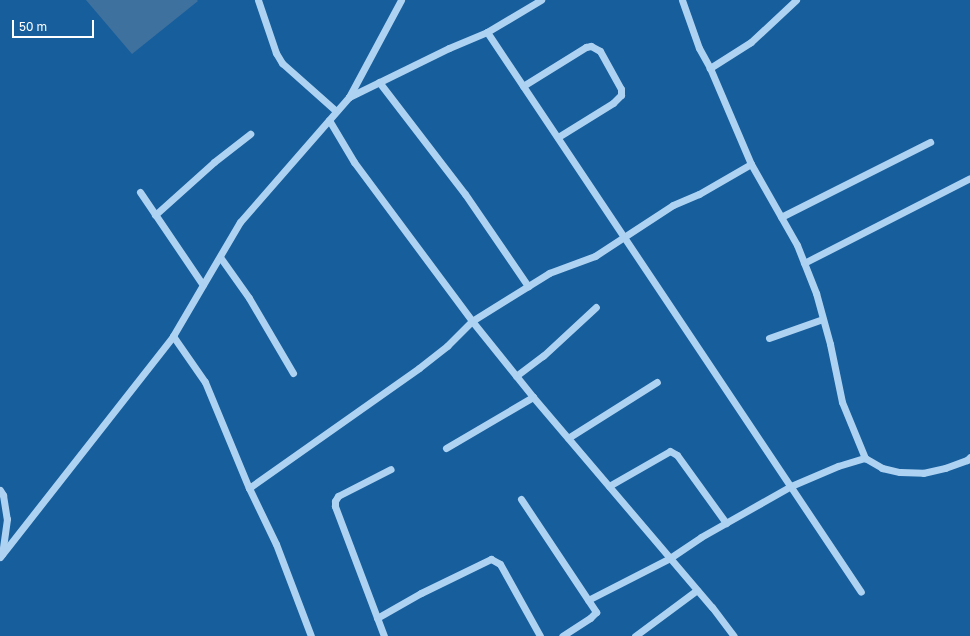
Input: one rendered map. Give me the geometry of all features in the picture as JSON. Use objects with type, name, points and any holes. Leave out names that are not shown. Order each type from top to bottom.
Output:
[{"type":"street","points":[[258,0],[276,53],[282,63],[336,111]]},
{"type":"street","points":[[1,556],[173,336],[240,222],[349,97],[401,0]]},
{"type":"street","points":[[349,97],[449,48],[487,32],[541,0]]},
{"type":"street","points":[[682,0],[700,48],[752,164],[797,245],[816,293],[842,402],[865,458],[882,468],[900,472],[923,473],[969,460]]},
{"type":"street","points":[[710,68],[751,42],[796,0]]},
{"type":"street","points":[[487,32],[861,592]]},
{"type":"street","points":[[523,86],[586,47],[592,46],[600,51],[621,89],[621,95],[613,103],[558,137]]},
{"type":"street","points":[[379,82],[466,194],[528,286]]},
{"type":"street","points":[[328,120],[354,162],[472,321],[533,397],[697,590],[734,636]]},
{"type":"street","points":[[155,214],[214,162],[250,134]]},
{"type":"street","points":[[781,217],[930,142]]},
{"type":"street","points":[[249,488],[419,368],[447,346],[472,321],[549,273],[595,256],[673,206],[699,194],[752,164]]},
{"type":"street","points":[[804,263],[970,178]]},
{"type":"street","points":[[140,192],[204,285]]},
{"type":"street","points":[[220,257],[249,298],[293,373]]},
{"type":"street","points":[[516,376],[543,356],[596,307]]},
{"type":"street","points":[[769,338],[823,319]]},
{"type":"street","points":[[173,336],[205,382],[249,488],[276,544],[311,636]]},
{"type":"street","points":[[568,438],[657,382]]},
{"type":"street","points":[[446,448],[533,397]]},
{"type":"street","points":[[609,486],[670,451],[677,455],[726,523]]},
{"type":"street","points":[[588,600],[670,558],[726,523],[791,486],[816,474],[865,458]]},
{"type":"street","points":[[384,636],[335,506],[335,501],[338,496],[391,469]]},
{"type":"street","points":[[0,490],[3,495],[7,519],[1,556]]},
{"type":"street","points":[[521,499],[596,612],[594,615],[562,636]]},
{"type":"street","points":[[377,618],[421,592],[491,559],[500,564],[540,636]]},
{"type":"street","points":[[635,636],[697,590]]},
{"type":"water","points":[[86,0],[197,0],[198,1],[132,54]]}]
